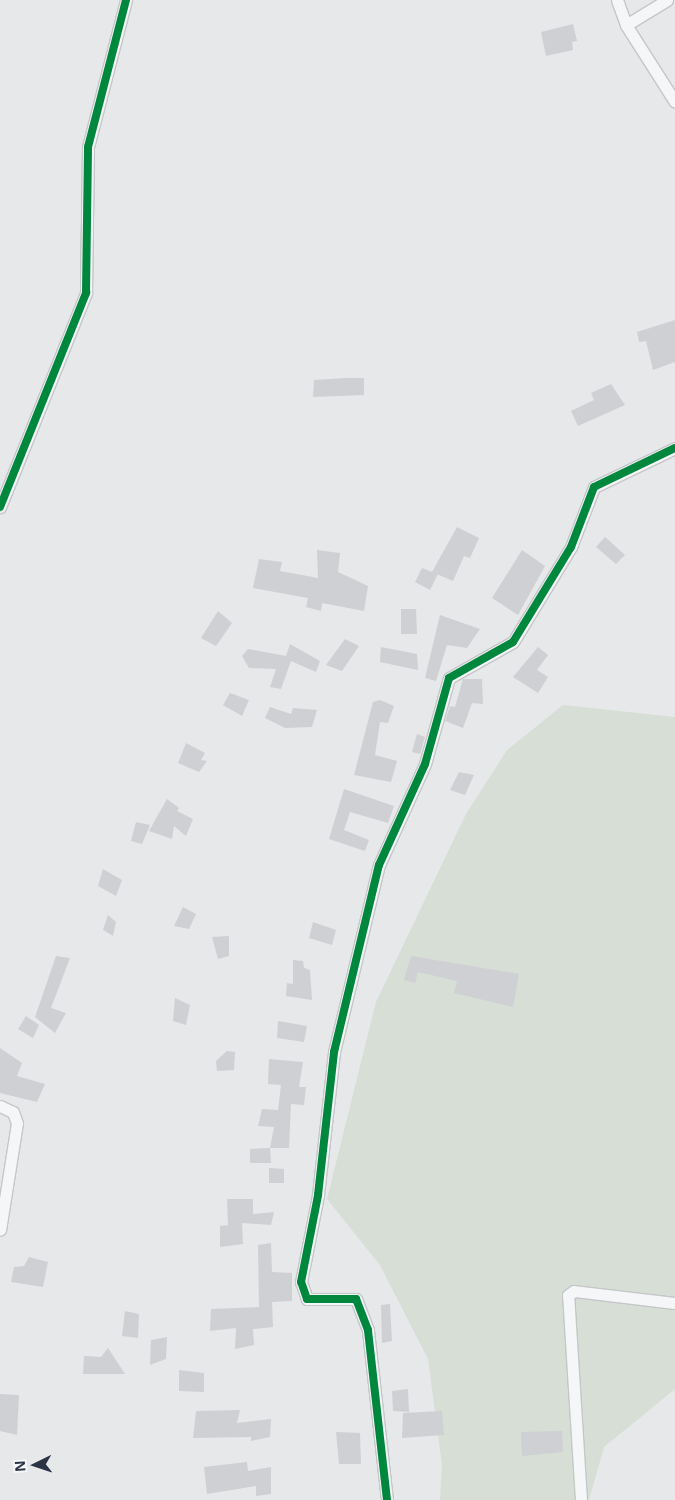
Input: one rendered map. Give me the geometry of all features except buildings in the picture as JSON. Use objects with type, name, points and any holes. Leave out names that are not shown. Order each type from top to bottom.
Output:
[{"type":"street","points":[[0,507],[86,293],[88,147],[126,0]]},
{"type":"street","points":[[617,0],[626,24],[675,102]]},
{"type":"street","points":[[626,24],[667,0]]},
{"type":"street","points":[[387,1500],[368,1330],[356,1299],[307,1299],[301,1282],[318,1195],[334,1052],[379,865],[425,764],[449,678],[513,642],[571,547],[594,487],[675,448]]},
{"type":"street","points":[[0,1106],[13,1112],[17,1123],[0,1230]]},
{"type":"street","points":[[581,1500],[568,1295],[574,1291],[675,1303]]},
{"type":"shaded area","points":[[563,705],[675,717],[675,1389],[604,1447],[589,1500],[440,1500],[442,1465],[428,1359],[380,1265],[327,1199],[376,1002],[466,814],[507,750]]},
{"type":"cycle path","points":[[0,507],[86,293],[88,147],[126,0]]},
{"type":"cycle path","points":[[387,1500],[368,1330],[356,1299],[307,1299],[301,1282],[318,1195],[334,1052],[379,865],[425,764],[449,678],[513,642],[571,547],[594,487],[675,448]]}]
